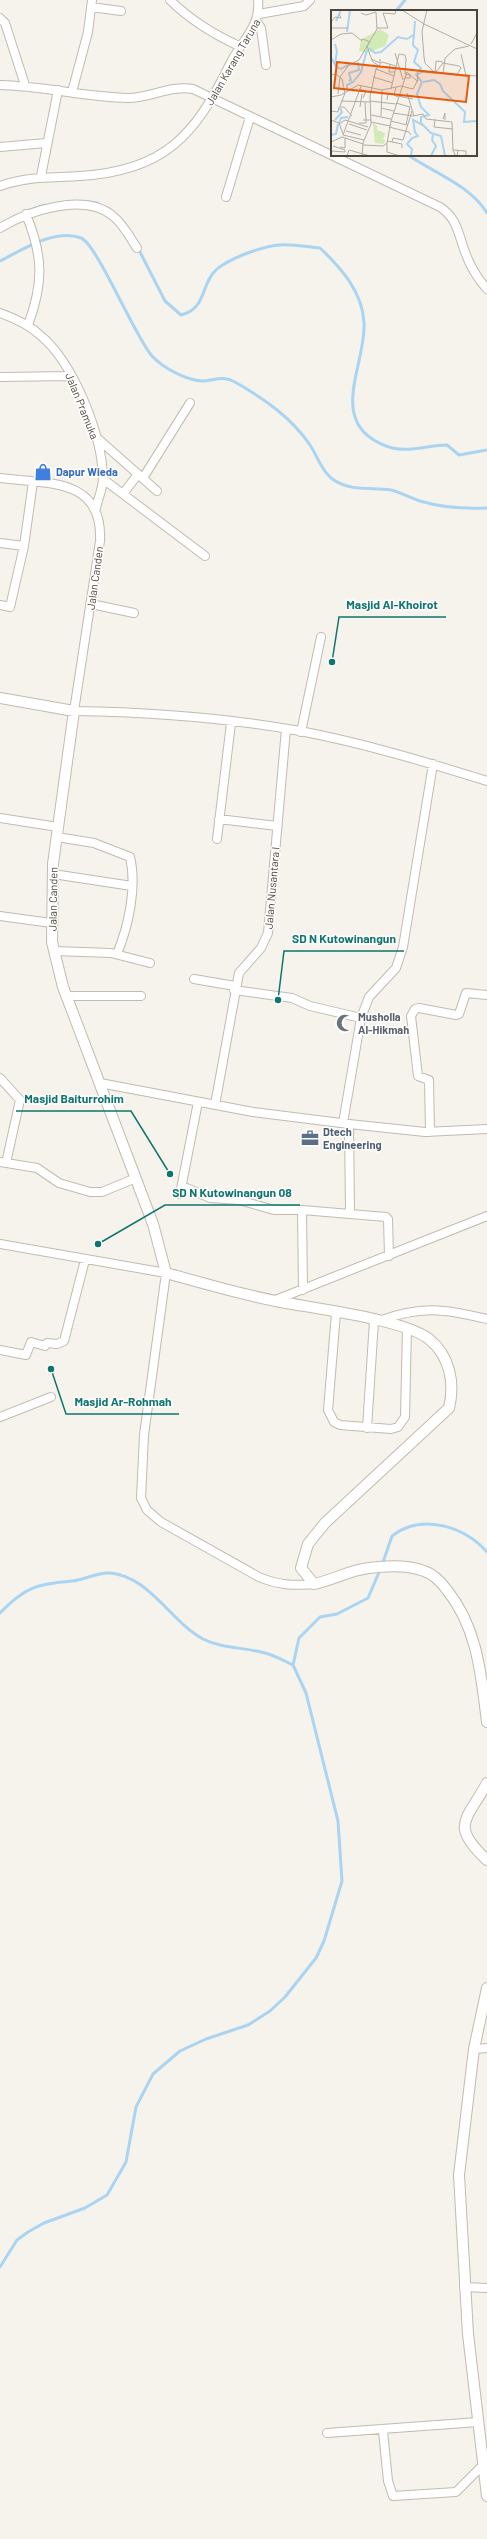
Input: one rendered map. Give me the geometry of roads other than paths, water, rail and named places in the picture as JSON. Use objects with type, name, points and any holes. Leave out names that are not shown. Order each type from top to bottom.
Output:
[{"type":"street","points":[[170,0],[187,16],[215,35],[239,46]]},
{"type":"street","name":"Jalan Karang Taruna","points":[[0,186],[41,176],[103,174],[155,157],[177,144],[186,135],[214,98],[239,46],[258,18],[258,0]]},
{"type":"street","points":[[266,65],[261,28],[258,18],[304,6],[310,0]]},
{"type":"street","points":[[72,92],[88,32],[92,4],[121,11]]},
{"type":"street","points":[[0,18],[5,23],[25,85]]},
{"type":"street","points":[[0,84],[25,85],[72,92],[138,98],[174,87],[183,87],[214,98],[331,155]]},
{"type":"street","points":[[41,176],[46,143],[58,90]]},
{"type":"street","points":[[226,197],[250,116]]},
{"type":"street","points":[[0,147],[46,143]]},
{"type":"street","points":[[333,156],[446,211],[456,224],[470,266],[487,289]]},
{"type":"street","points":[[0,228],[26,214],[54,207],[81,205],[104,210],[122,226],[136,248]]},
{"type":"street","points":[[26,214],[37,241],[41,276],[37,301],[28,325]]},
{"type":"street","name":"Jalan Pramuka","points":[[0,313],[28,325],[52,347],[72,376],[96,437],[103,479],[96,508]]},
{"type":"street","points":[[0,377],[72,376]]},
{"type":"street","points":[[123,494],[140,476],[190,403]]},
{"type":"street","points":[[96,437],[157,491]]},
{"type":"street","points":[[0,478],[70,487],[87,497],[96,508]]},
{"type":"street","points":[[103,479],[205,556]]},
{"type":"street","points":[[0,605],[10,607],[24,546],[33,482]]},
{"type":"street","name":"Jalan Canden","points":[[96,508],[99,518],[100,541],[57,832],[51,922],[54,951],[67,996],[153,1224],[166,1273]]},
{"type":"street","points":[[0,543],[24,546]]},
{"type":"street","points":[[91,604],[134,613]]},
{"type":"street","points":[[301,732],[321,638]]},
{"type":"street","points":[[0,698],[74,711],[196,718],[286,729],[433,764],[487,781]]},
{"type":"street","points":[[217,839],[232,723]]},
{"type":"street","name":"Jalan Nusantara I","points":[[215,1105],[234,988],[244,964],[266,942],[286,729]]},
{"type":"street","points":[[350,1214],[346,1124],[361,1018],[369,997],[390,976],[399,962],[433,764]]},
{"type":"street","points":[[0,818],[94,843],[130,857],[130,867],[134,874],[125,934],[117,954]]},
{"type":"street","points":[[219,819],[278,826]]},
{"type":"street","points":[[53,874],[132,886]]},
{"type":"street","points":[[0,916],[51,922]]},
{"type":"street","points":[[54,951],[117,954],[150,963]]},
{"type":"street","points":[[194,979],[234,988],[292,998],[310,1006],[361,1018]]},
{"type":"street","points":[[430,1132],[429,1080],[418,1076],[411,1016],[415,1009],[419,1008],[456,1015],[459,1014],[466,993],[487,996]]},
{"type":"street","points":[[67,996],[141,996]]},
{"type":"street","points":[[0,1078],[20,1100],[3,1163],[37,1168],[58,1183],[90,1192],[102,1192],[136,1178]]},
{"type":"street","points":[[100,1083],[215,1105],[346,1124],[430,1132],[487,1129]]},
{"type":"street","points":[[198,1102],[181,1190],[210,1198],[239,1200],[274,1210],[302,1210],[386,1216],[388,1219],[389,1256]]},
{"type":"street","points":[[302,1210],[303,1290]]},
{"type":"street","points":[[274,1301],[487,1216]]},
{"type":"street","points":[[0,1244],[166,1273],[274,1301],[407,1328],[428,1339],[444,1356],[451,1374],[453,1392],[449,1408],[339,1509],[308,1544],[301,1568],[314,1584]]},
{"type":"street","points":[[0,1350],[26,1355],[31,1342],[45,1346],[47,1343],[64,1342],[85,1260]]},
{"type":"street","points":[[166,1273],[144,1435],[140,1491],[143,1504],[161,1522],[259,1577],[275,1584],[291,1586],[314,1584],[357,1569],[408,1568],[425,1571],[438,1580],[458,1604],[472,1635],[480,1665],[487,1722]]},
{"type":"street","points":[[376,1321],[395,1315],[432,1310],[455,1310],[487,1319]]},
{"type":"street","points":[[336,1313],[328,1410],[334,1422],[340,1426],[391,1430],[398,1427],[405,1417],[407,1328]]},
{"type":"street","points":[[367,1428],[376,1321]]},
{"type":"street","points":[[0,1417],[51,1397]]},
{"type":"street","points":[[487,1783],[465,1819],[464,1834],[470,1845],[487,1860]]},
{"type":"street","points":[[487,1988],[474,2049],[459,2175],[464,2287],[487,2496]]},
{"type":"street","points":[[474,2049],[487,2048]]},
{"type":"street","points":[[464,2287],[487,2288]]},
{"type":"street","points":[[327,2433],[383,2431],[478,2422]]},
{"type":"street","points":[[383,2431],[388,2481],[393,2496],[456,2492],[483,2465]]},
{"type":"waterway","points":[[397,10],[405,0]]},
{"type":"waterway","points":[[409,156],[461,187],[480,203],[487,213]]},
{"type":"waterway","points":[[89,202],[97,203],[102,206]]},
{"type":"waterway","points":[[24,212],[45,205]]},
{"type":"waterway","points":[[0,261],[28,246],[50,238],[60,236],[81,238],[88,244],[96,256],[136,330],[152,356],[162,365],[182,376],[202,381],[218,379],[231,380],[256,395],[276,409],[294,426],[310,445],[327,474],[331,478],[352,487],[391,490],[420,501],[436,505],[461,508],[487,508]]},
{"type":"waterway","points":[[138,248],[165,301],[181,315],[189,312],[195,307],[212,275],[217,269],[230,261],[247,253],[273,246],[290,245],[320,248],[343,272],[355,290],[362,311],[364,322],[363,338],[353,391],[353,408],[357,423],[368,436],[386,446],[394,448],[409,449],[447,445],[459,455],[487,450]]},
{"type":"waterway","points":[[382,1565],[392,1536],[403,1529],[416,1525],[429,1524],[454,1529],[467,1535],[487,1552]]},
{"type":"waterway","points":[[293,1665],[299,1638],[320,1617],[337,1614],[368,1598],[380,1570]]},
{"type":"waterway","points":[[0,1613],[17,1597],[32,1588],[110,1573],[124,1576],[136,1582],[148,1591],[180,1622],[203,1639],[218,1645],[268,1654],[293,1665],[306,1693],[338,1821],[342,1881],[324,1941],[316,1958],[285,1997],[270,2011],[248,2025],[206,2039],[180,2051],[153,2074],[136,2107],[126,2162],[107,2195],[85,2208],[44,2223],[28,2232],[17,2240],[0,2267]]},
{"type":"place","name":"Dapur Wieda","points":[[43,472]]},
{"type":"place","name":"Masjid Al-Khoirot","points":[[332,662]]},
{"type":"place","name":"SD N Kutowinangun","points":[[278,1000]]},
{"type":"place","name":"Musholla Al-Hikmah","points":[[345,1023]]},
{"type":"place","name":"Dtech Engineering","points":[[310,1138]]},
{"type":"place","name":"Masjid Baiturrohim","points":[[170,1174]]},
{"type":"place","name":"SD N Kutowinangun 08","points":[[98,1244]]},
{"type":"place","name":"Masjid Ar-Rohmah","points":[[51,1369]]}]
